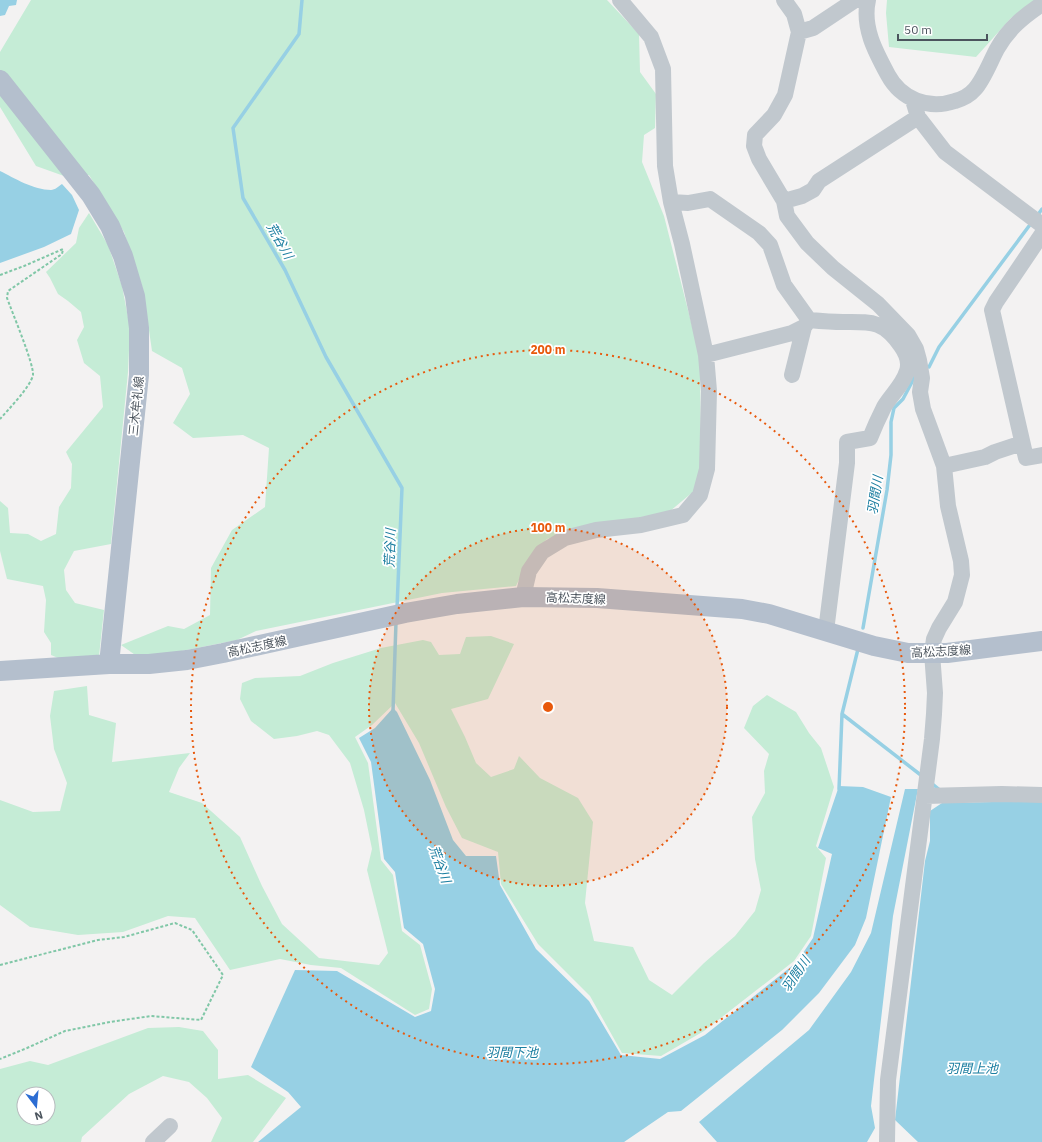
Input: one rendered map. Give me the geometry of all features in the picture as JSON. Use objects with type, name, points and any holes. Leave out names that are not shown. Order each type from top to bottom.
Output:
[{"type":"main road","name":"三木牟礼線","points":[[0,80],[91,195],[110,226],[123,256],[135,296],[139,328],[139,375],[109,664]]},
{"type":"main road","name":"高松志度線","points":[[109,664],[149,664],[187,660],[413,612],[457,604],[523,597],[597,598],[742,609],[769,614],[874,646],[908,653],[980,650],[1042,641]]},
{"type":"main road","points":[[0,671],[109,664]]},
{"type":"street","points":[[523,597],[529,571],[542,552],[565,538],[596,530],[641,525],[683,515],[700,495],[707,469],[709,391],[706,355],[682,244],[671,202],[665,166],[663,69],[651,38],[620,0]]},
{"type":"street","points":[[784,0],[794,14],[799,32],[784,95],[774,115],[755,136],[754,146],[759,159],[784,202],[787,216],[807,243],[832,268],[878,304],[908,335],[916,349],[914,361],[899,387],[884,406],[870,438],[846,442],[847,463],[826,631]]},
{"type":"street","points":[[799,32],[813,28],[855,0]]},
{"type":"street","points":[[868,0],[866,10],[868,30],[877,54],[890,80],[902,94],[918,102],[932,105],[949,103],[962,99],[975,89],[998,47],[1015,24],[1042,4]]},
{"type":"street","points":[[913,100],[918,117],[945,152],[1038,224],[992,310],[1026,458],[1042,455]]},
{"type":"street","points":[[784,202],[814,190],[819,181],[918,117]]},
{"type":"street","points":[[671,202],[688,203],[710,199],[759,233],[770,245],[784,285],[807,323],[792,375]]},
{"type":"street","points":[[706,355],[792,333],[807,323],[867,322],[881,326],[892,334],[905,352],[914,361],[922,378],[920,392],[923,410],[944,466],[948,506],[960,555],[962,575],[955,602],[934,639],[932,653],[935,692],[934,714],[925,796],[888,1080],[887,1142]]},
{"type":"street","points":[[944,466],[985,457],[1022,443]]},
{"type":"street","points":[[925,796],[1002,794],[1042,795]]},
{"type":"street","points":[[153,1142],[170,1126]]},
{"type":"path","points":[[0,275],[63,249],[62,254],[8,291],[7,298],[30,358],[33,374],[30,383],[0,419]]},
{"type":"path","points":[[0,965],[98,940],[124,937],[175,923],[192,930],[223,975],[201,1020],[151,1016],[110,1022],[65,1031],[0,1059]]},
{"type":"green space","points":[[31,0],[607,0],[639,34],[640,72],[656,94],[655,128],[644,135],[642,162],[664,216],[700,357],[701,465],[694,491],[669,512],[578,529],[547,539],[529,559],[516,586],[442,593],[256,631],[237,640],[141,659],[121,645],[168,626],[184,629],[210,615],[211,568],[232,530],[265,507],[269,448],[243,435],[193,438],[173,423],[190,394],[182,368],[152,351],[143,289],[124,232],[89,175],[64,176],[36,166],[0,107],[0,52]]},
{"type":"green space","points":[[887,0],[1035,0],[1011,18],[976,57],[889,47],[886,13]]},
{"type":"green space","points":[[89,213],[108,245],[122,286],[130,328],[128,372],[111,544],[74,551],[64,570],[66,590],[75,603],[104,610],[99,656],[63,660],[51,655],[51,643],[44,632],[46,600],[43,586],[7,579],[0,551],[0,501],[8,508],[10,533],[28,534],[41,541],[56,534],[59,507],[71,488],[72,464],[66,452],[103,407],[100,376],[84,363],[77,340],[84,327],[81,312],[58,294],[46,272],[76,243],[79,228]]},
{"type":"green space","points":[[491,636],[514,644],[488,699],[451,709],[476,763],[491,777],[514,769],[519,756],[540,778],[578,798],[593,822],[585,903],[594,941],[633,947],[649,980],[672,995],[704,963],[735,936],[755,911],[761,890],[755,859],[752,817],[765,793],[764,771],[769,754],[744,728],[753,706],[767,695],[796,712],[809,733],[821,748],[834,787],[816,846],[826,858],[811,936],[794,961],[704,1031],[661,1056],[622,1053],[590,996],[538,944],[501,884],[498,852],[462,838],[446,807],[419,743],[395,703],[372,725],[355,737],[368,763],[381,860],[393,875],[402,931],[420,945],[432,989],[429,1009],[415,1015],[341,968],[311,965],[280,959],[230,970],[195,918],[168,916],[123,932],[78,935],[30,927],[0,905],[0,800],[33,812],[60,811],[67,783],[54,749],[50,716],[54,691],[87,686],[89,715],[116,723],[112,762],[190,753],[179,768],[169,792],[202,803],[240,837],[262,886],[282,924],[319,958],[379,965],[388,953],[367,870],[372,849],[364,810],[350,763],[329,735],[317,731],[297,736],[274,739],[251,721],[240,699],[242,683],[255,678],[300,676],[333,663],[381,648],[423,640],[431,642],[439,655],[460,654],[466,637]]},
{"type":"green space","points":[[179,1027],[203,1031],[218,1050],[218,1079],[248,1075],[286,1098],[253,1142],[211,1142],[222,1118],[207,1098],[189,1082],[163,1076],[129,1094],[82,1137],[81,1142],[0,1142],[0,1069],[30,1061],[48,1065],[148,1028]]},
{"type":"water","points":[[0,0],[17,0],[16,5],[9,6],[5,15],[0,16]]},
{"type":"water","points":[[0,171],[38,188],[52,190],[62,184],[72,195],[79,210],[71,234],[44,247],[0,263]]},
{"type":"water","name":"羽間下池","points":[[393,708],[397,712],[430,780],[453,840],[466,856],[496,856],[500,885],[536,949],[589,1001],[621,1055],[660,1059],[705,1035],[797,962],[813,938],[832,854],[818,848],[839,786],[863,787],[891,797],[866,918],[855,945],[819,993],[782,1030],[681,1111],[668,1112],[624,1142],[258,1142],[301,1107],[288,1092],[251,1067],[295,970],[337,971],[415,1017],[431,1011],[435,989],[423,944],[404,928],[395,872],[384,859],[371,762],[359,738],[375,728]]},
{"type":"water","points":[[905,789],[918,789],[893,916],[871,1106],[875,1128],[867,1142],[717,1142],[699,1122],[809,1030],[851,972],[871,933]]},
{"type":"water","name":"羽間上池","points":[[1042,801],[1042,1142],[918,1142],[895,1120],[925,861],[930,841],[930,811],[942,803]]},
{"type":"waterway","name":"荒谷川","points":[[302,0],[299,34],[233,128],[243,198],[285,270],[326,357],[402,488],[397,608]]},
{"type":"waterway","name":"羽間川","points":[[1037,216],[1042,209]]},
{"type":"waterway","name":"羽間川","points":[[929,367],[939,347],[1032,222]]},
{"type":"waterway","name":"羽間川","points":[[863,628],[887,490],[891,455],[891,422],[894,408],[903,399],[914,375]]},
{"type":"waterway","name":"荒谷川","points":[[393,711],[396,622]]},
{"type":"waterway","name":"羽間川","points":[[839,789],[842,714],[858,649]]},
{"type":"waterway","points":[[842,714],[922,776]]},
{"type":"waterway","points":[[930,782],[941,791]]}]
